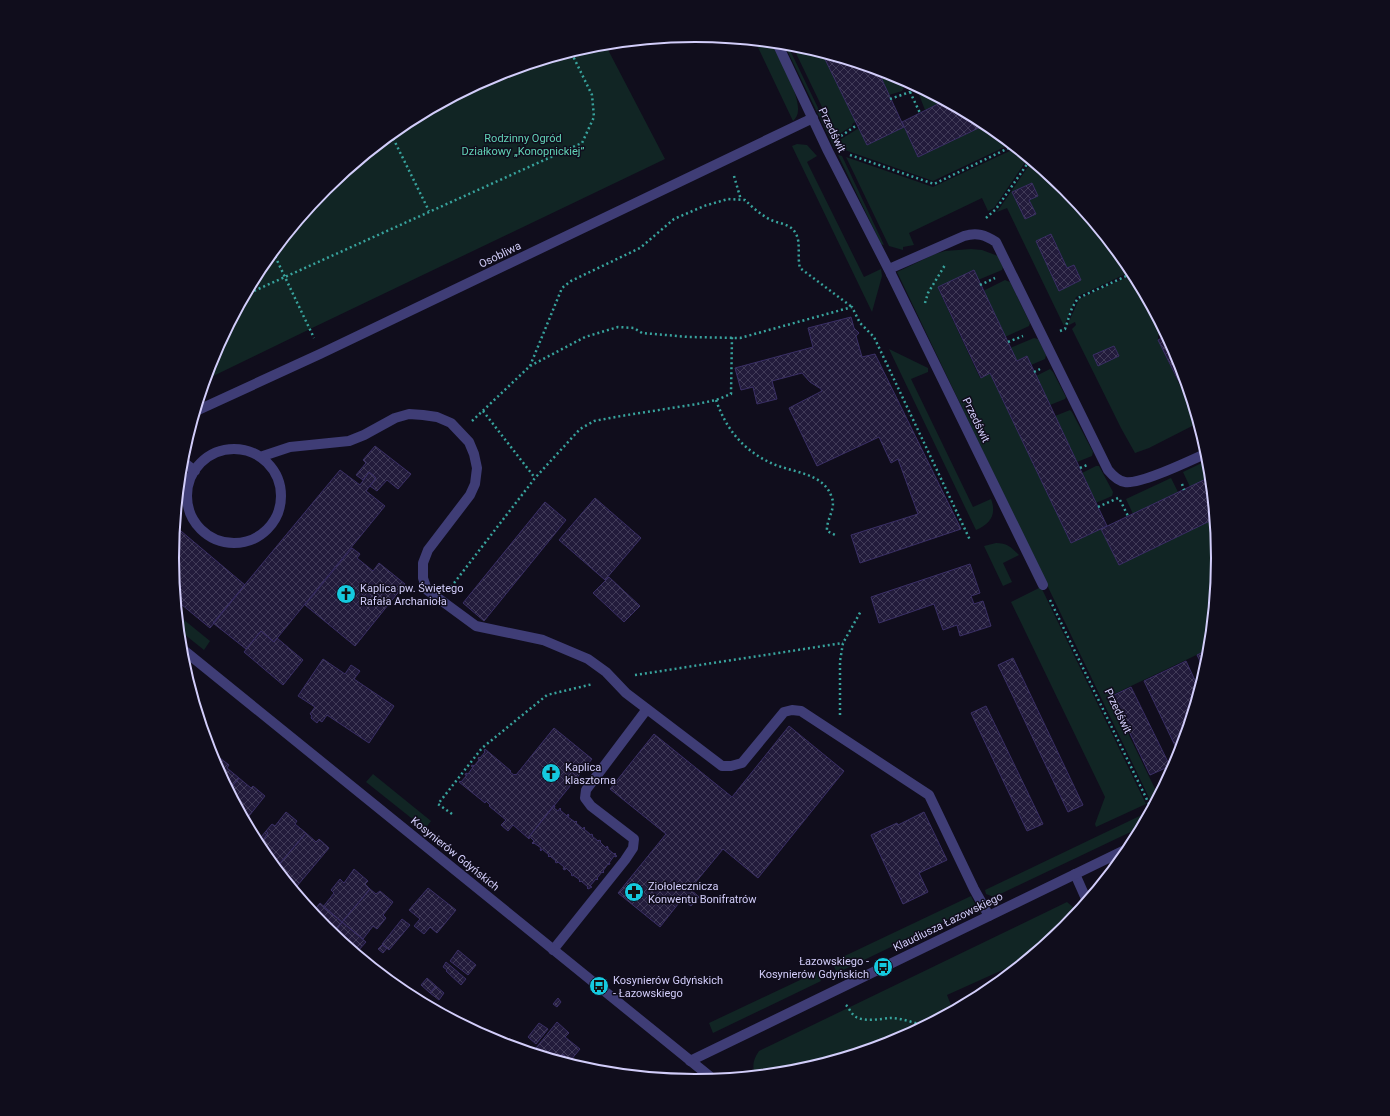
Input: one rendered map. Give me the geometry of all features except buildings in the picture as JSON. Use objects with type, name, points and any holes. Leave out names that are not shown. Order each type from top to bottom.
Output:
[{"type":"street","name":"Przedświt","points":[[780,49],[828,151],[920,332],[1043,585]]},
{"type":"street","name":"Osobliwa","points":[[201,410],[813,118]]},
{"type":"street","points":[[890,272],[973,233],[979,233],[996,242],[1108,470],[1115,478],[1125,482],[1134,483],[1201,456]]},
{"type":"street","points":[[260,457],[290,447],[349,441],[364,435],[395,418],[409,414],[436,417],[451,423],[468,442],[474,454],[477,468],[470,495],[428,550],[423,563],[423,578],[427,590],[476,626],[543,640],[588,659],[606,672],[626,693],[722,766],[731,766],[742,763],[784,712],[792,710],[800,711],[929,795],[974,889],[989,916]]},
{"type":"street","points":[[225,450],[240,450],[260,457],[267,463],[276,475],[281,490],[280,506],[275,520],[267,530],[257,538],[245,542],[233,543],[220,541],[209,536],[199,528],[192,518],[188,506],[187,494],[190,478],[195,471],[198,465],[210,456],[225,450]]},
{"type":"street","points":[[187,466],[195,471]]},
{"type":"street","name":"Kosynierów Gdyńskich","points":[[188,654],[706,1074]]},
{"type":"street","points":[[553,950],[633,848],[634,839],[591,806],[585,798],[586,790],[647,709]]},
{"type":"street","name":"Klaudiusza Łazowskiego","points":[[690,1061],[834,989],[1118,853]]},
{"type":"street","points":[[1075,874],[1085,896]]},
{"type":"path","points":[[254,291],[582,143],[594,117],[592,95],[573,57]]},
{"type":"path","points":[[890,100],[910,92],[920,113]]},
{"type":"path","points":[[836,140],[858,125]]},
{"type":"path","points":[[394,140],[429,211]]},
{"type":"path","points":[[828,151],[841,152],[934,184],[1008,148]]},
{"type":"path","points":[[964,236],[996,209],[1027,164]]},
{"type":"path","points":[[734,175],[741,200]]},
{"type":"path","points":[[530,366],[562,288],[571,281],[640,248],[674,219],[704,206],[728,199],[745,200],[756,211],[770,220],[787,224],[796,233],[799,247],[798,260],[800,268],[852,307],[860,323],[874,337],[970,540]]},
{"type":"path","points":[[276,258],[310,328],[320,354]]},
{"type":"path","points":[[920,332],[921,315],[928,293],[947,263]]},
{"type":"path","points":[[1043,339],[1065,329],[1072,308],[1078,298],[1127,276]]},
{"type":"path","points":[[460,433],[530,366],[585,337],[618,327],[634,328],[642,333],[689,337],[740,338],[852,307]]},
{"type":"path","points":[[441,600],[536,478],[580,429],[594,421],[716,400],[731,394],[732,338]]},
{"type":"path","points":[[716,400],[722,416],[735,436],[750,450],[783,468],[810,475],[824,485],[832,498],[833,504],[827,525],[827,531],[835,535]]},
{"type":"path","points":[[484,410],[536,478]]},
{"type":"path","points":[[1119,498],[1128,516]]},
{"type":"path","name":"Przedświt","points":[[1043,585],[1149,803]]},
{"type":"path","points":[[834,733],[840,721],[840,660],[843,643],[861,611]]},
{"type":"path","points":[[846,1004],[855,1017],[862,1019],[903,1019],[917,1024]]},
{"type":"green space","points":[[757,46],[774,48],[788,76],[795,94],[798,110],[796,118],[793,121]]},
{"type":"green space","name":"Rodzinny Ogród Działkowy „Konopnickiej”","points":[[608,50],[665,159],[212,377],[232,330],[266,271],[307,218],[330,193],[355,170],[408,129],[467,95],[529,69]]},
{"type":"green space","points":[[787,50],[790,51],[838,149],[834,147]]},
{"type":"green space","points":[[795,52],[825,59],[856,122],[836,136]]},
{"type":"green space","points":[[880,77],[904,87],[902,91],[889,95]]},
{"type":"green space","points":[[918,93],[939,103],[925,110]]},
{"type":"green space","points":[[904,127],[918,157],[980,128],[1006,147],[933,181],[842,149],[838,141],[859,128]]},
{"type":"green space","points":[[797,144],[807,145],[817,156],[807,162],[864,277],[881,269],[882,276],[872,312],[792,146]]},
{"type":"green space","points":[[1011,150],[1025,162],[994,208],[988,211],[982,198],[909,233],[914,245],[903,247],[903,250],[889,246],[846,157],[933,187]]},
{"type":"green space","points":[[838,155],[842,156],[884,245],[881,244]]},
{"type":"green space","points":[[1029,165],[1060,193],[1083,218],[1126,274],[1076,297],[1064,326],[1007,208],[997,212]],"holes":[[[1032,183],[1029,200],[1035,214],[1025,219],[1012,192]],[[1051,234],[1067,268],[1074,265],[1081,280],[1059,290],[1036,241]]]},
{"type":"green space","points":[[971,249],[982,250],[998,256],[1003,267],[1002,270],[978,280],[973,270],[938,288],[980,378],[990,373],[1071,543],[1101,529],[1119,565],[1210,521],[1210,592],[1207,625],[1202,652],[1110,696],[1156,790],[1150,800],[897,272],[935,254],[945,251]]},
{"type":"green space","points":[[1127,277],[1160,334],[1158,335],[1158,340],[1184,392],[1193,425],[1149,448],[1135,453],[1072,329],[1076,325],[1075,322],[1067,326],[1079,299]],"holes":[[[1114,346],[1119,356],[1098,365],[1093,355]]]},
{"type":"green space","points":[[1005,280],[1010,282],[1030,323],[1029,326],[1005,337],[983,291]]},
{"type":"green space","points":[[1034,338],[1038,339],[1046,355],[1045,359],[1031,365],[1026,356],[1017,361],[1010,348]]},
{"type":"green space","points":[[889,349],[928,368],[928,372],[911,379],[973,507],[991,499],[993,514],[988,522],[981,528],[976,530]]},
{"type":"green space","points":[[1050,369],[1066,397],[1065,399],[1050,405],[1036,376]]},
{"type":"green space","points":[[1070,410],[1093,452],[1092,456],[1077,462],[1055,416]]},
{"type":"green space","points":[[1202,463],[1205,480],[1190,487],[1183,472]]},
{"type":"green space","points":[[1099,466],[1113,492],[1112,496],[1096,503],[1082,473]]},
{"type":"green space","points":[[1171,478],[1178,492],[1133,514],[1126,499]]},
{"type":"green space","points":[[996,543],[1009,546],[1019,555],[1003,563],[1012,582],[1003,586],[984,546]]},
{"type":"green space","points":[[1041,587],[1146,804],[1096,827],[1095,824],[1105,797],[1011,602]]},
{"type":"green space","points":[[182,619],[210,641],[204,650],[185,635]]},
{"type":"green space","points":[[373,774],[431,821],[425,829],[366,782]]},
{"type":"green space","points":[[1143,814],[1133,831],[994,897],[986,894],[985,890]]},
{"type":"green space","points":[[971,896],[976,906],[837,973],[832,962]]},
{"type":"green space","points":[[1067,902],[1074,908],[1035,946],[1009,967],[947,995],[951,1006],[923,1021],[861,1047],[796,1064],[754,1071],[755,1057],[759,1051]]},
{"type":"green space","points":[[817,972],[821,981],[713,1033],[709,1023]]},
{"type":"place","name":"Kaplica pw. Świętego Rafała Archanioła","points":[[346,594]]},
{"type":"place","name":"Kaplica klasztorna","points":[[551,773]]},
{"type":"place","name":"Ziołolecznicza Konwentu Bonifratrów","points":[[634,892]]},
{"type":"place","name":"Łazowskiego - Kosynierów Gdyńskich","points":[[883,967]]},
{"type":"place","name":"Kosynierów Gdyńskich - Łazowskiego","points":[[599,986]]}]
